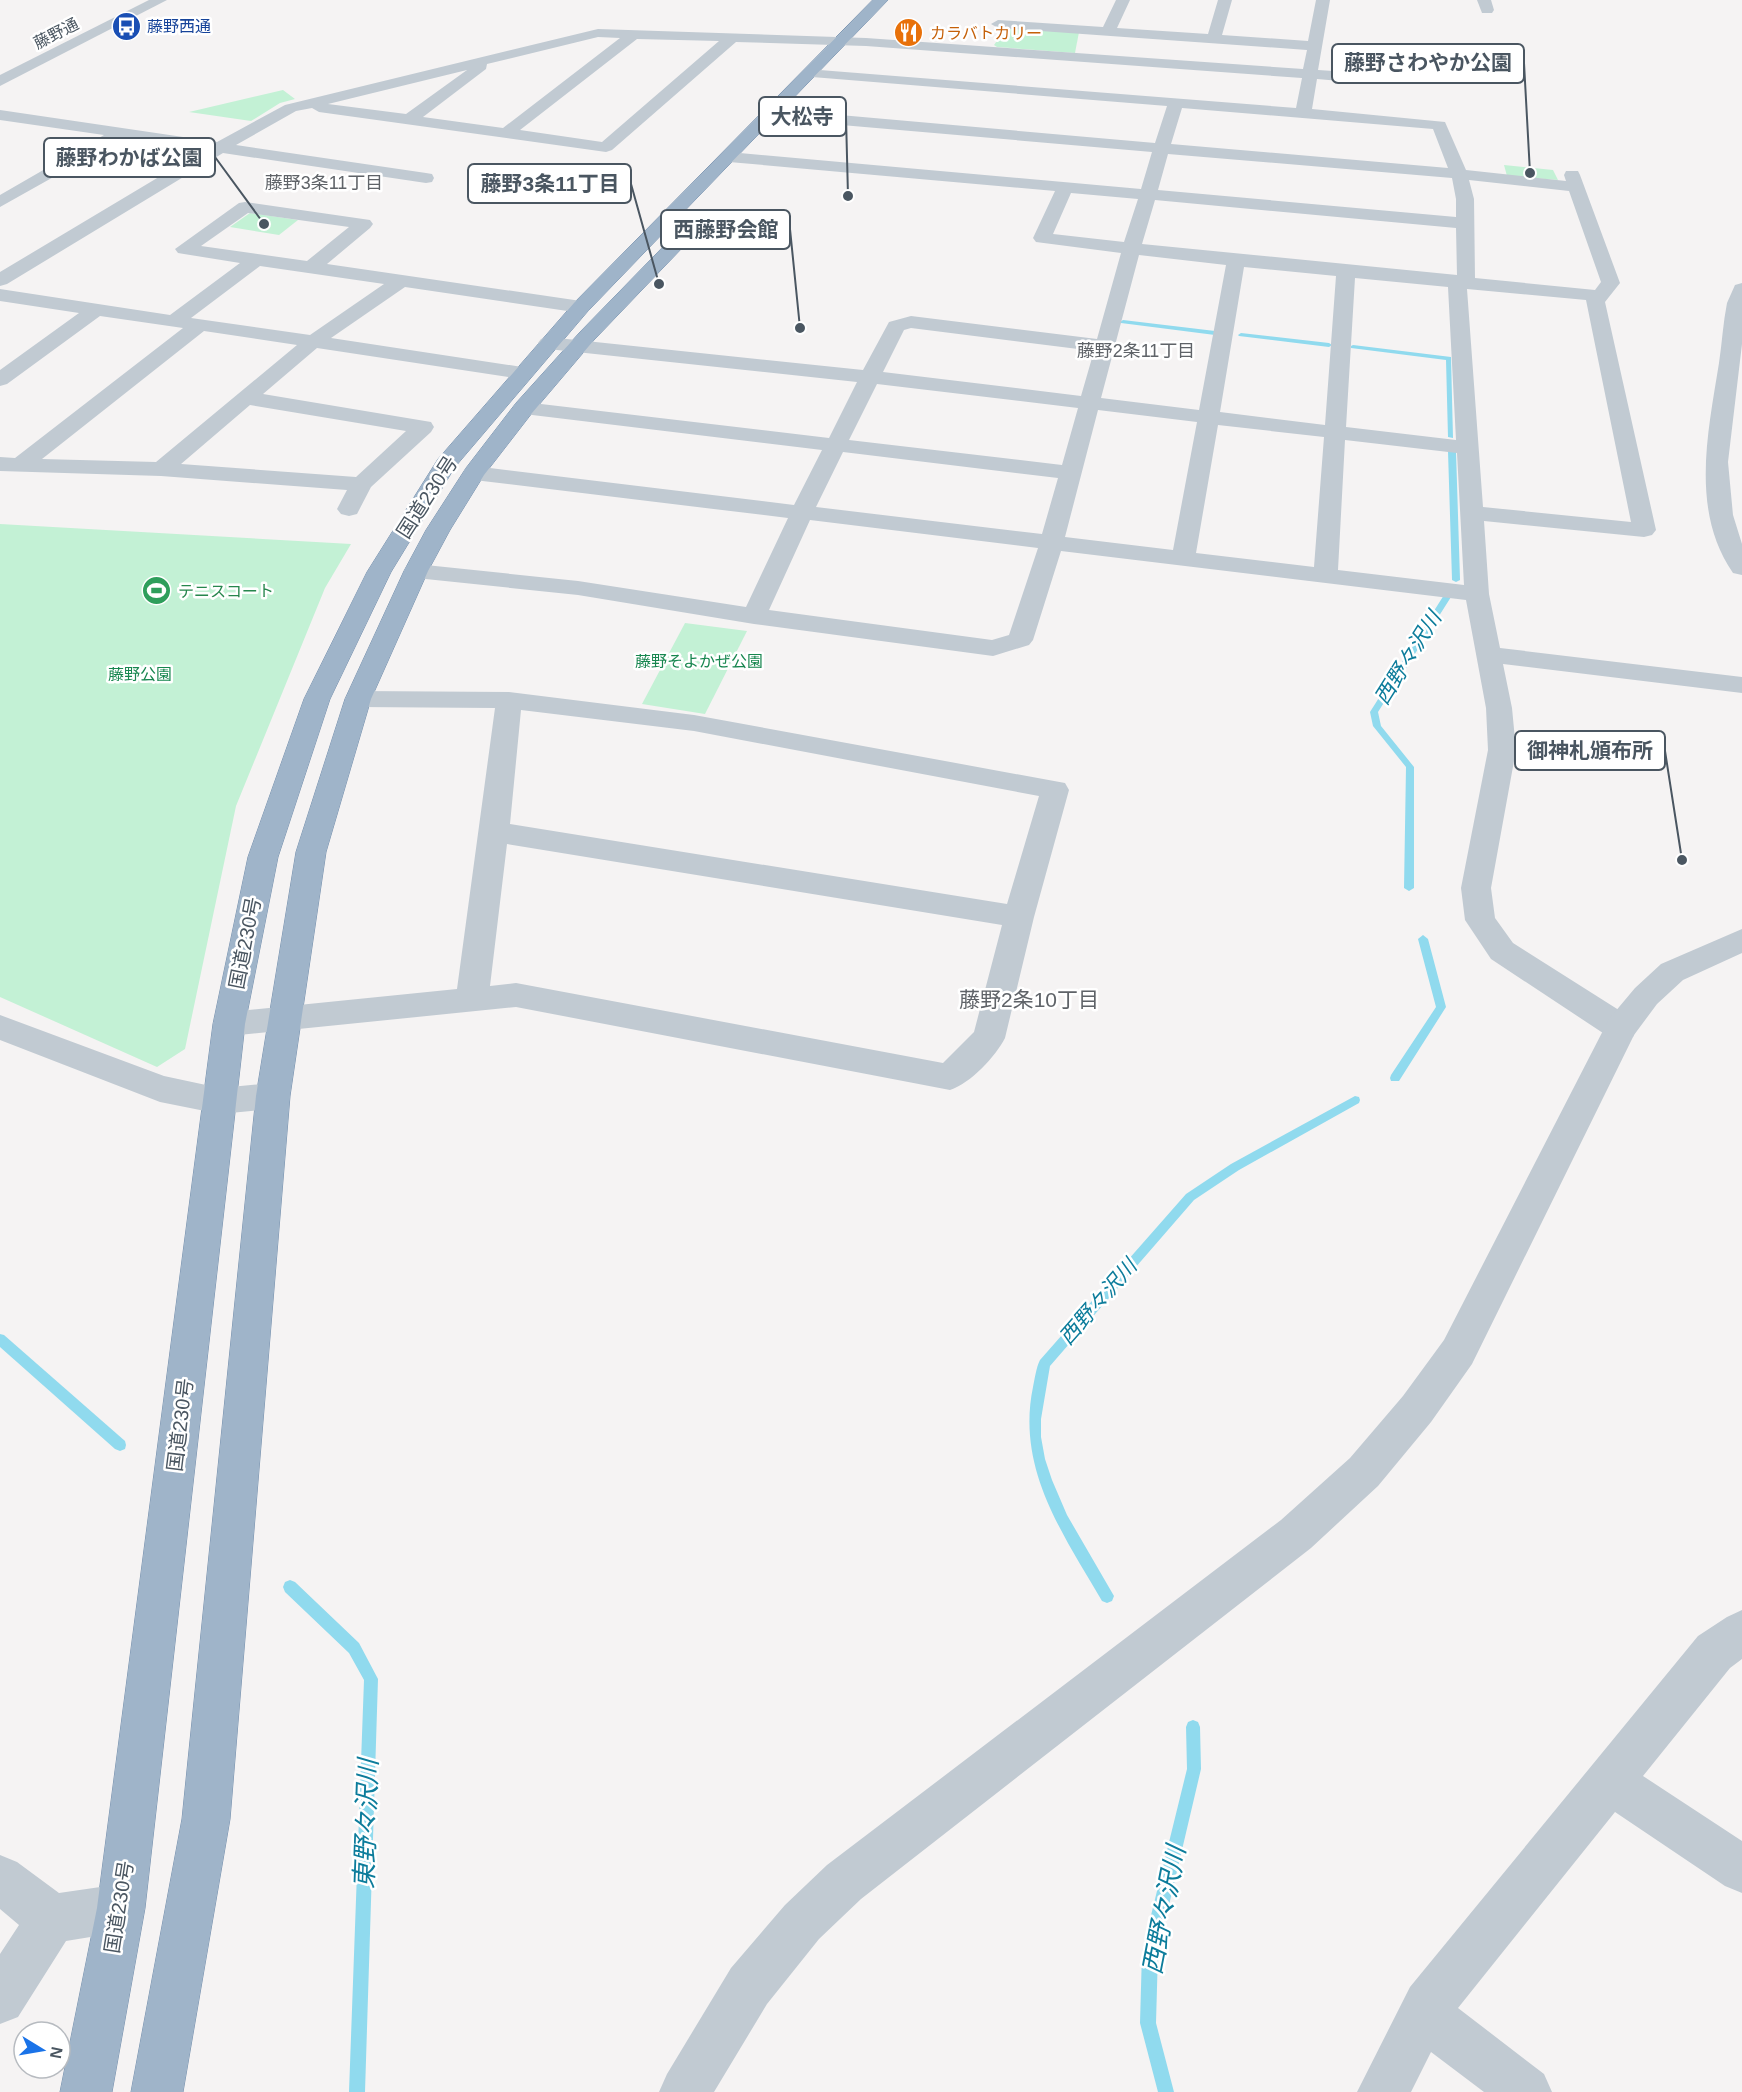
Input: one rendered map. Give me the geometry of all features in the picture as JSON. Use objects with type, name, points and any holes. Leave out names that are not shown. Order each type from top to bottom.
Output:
[{"type":"highway","name":"国道230号","points":[[854,41],[881,0]]},
{"type":"highway","name":"国道230号","points":[[86,2092],[121,1908],[229,1024],[263,856],[317,699],[379,572],[446,464],[522,373],[563,345],[854,41],[905,0]]},
{"type":"highway","name":"国道230号","points":[[157,2092],[206,1819],[273,1096],[311,852],[358,699],[416,571],[474,473],[524,408],[563,345],[581,307],[743,158]]},
{"type":"street","name":"藤野通","points":[[0,81],[160,0]]},
{"type":"street","points":[[1108,32],[1123,0]]},
{"type":"street","points":[[1214,39],[1225,0]]},
{"type":"street","points":[[1303,113],[1323,0]]},
{"type":"street","points":[[976,50],[1011,8]]},
{"type":"street","points":[[998,24],[1315,46]]},
{"type":"street","points":[[0,280],[219,148],[291,108],[598,33],[854,41],[1363,78]]},
{"type":"street","points":[[506,133],[634,34]]},
{"type":"street","points":[[302,105],[606,147],[733,37]]},
{"type":"street","points":[[409,120],[489,58]]},
{"type":"street","points":[[1116,97],[1133,62]]},
{"type":"street","points":[[824,73],[1439,125],[1459,174],[1465,199],[1461,282],[1467,448],[1477,594],[1499,708],[1502,750],[1476,888],[1480,920],[1502,951],[1621,1028]]},
{"type":"street","points":[[952,177],[997,87]]},
{"type":"street","points":[[416,571],[578,588],[754,616],[993,648],[1020,640],[1052,542],[1131,249],[1176,102]]},
{"type":"street","points":[[0,115],[426,178]]},
{"type":"street","points":[[783,115],[1459,174],[1574,181],[1611,283],[1595,301],[1644,530],[1472,513]]},
{"type":"street","points":[[10,130],[30,119]]},
{"type":"street","points":[[0,202],[120,133]]},
{"type":"street","points":[[743,158],[1465,223]]},
{"type":"street","points":[[1065,188],[1042,238],[1236,261],[1599,296]]},
{"type":"street","points":[[312,267],[364,224],[245,207],[184,249],[581,307]]},
{"type":"street","points":[[174,321],[256,260]]},
{"type":"street","points":[[1183,558],[1236,261]]},
{"type":"street","points":[[1325,576],[1346,270]]},
{"type":"street","points":[[161,469],[313,342],[401,281]]},
{"type":"street","points":[[1742,289],[1717,445],[1715,478],[1721,516],[1742,568]]},
{"type":"street","points":[[0,295],[522,373]]},
{"type":"street","points":[[0,380],[97,309]]},
{"type":"street","points":[[754,616],[802,512],[896,326],[911,322],[1105,346]]},
{"type":"street","points":[[10,464],[200,325]]},
{"type":"street","points":[[563,345],[870,377],[1207,419],[1467,448]]},
{"type":"street","points":[[246,398],[423,427],[361,484],[349,509]]},
{"type":"street","points":[[524,408],[1071,472]]},
{"type":"street","points":[[10,464],[161,469],[361,484]]},
{"type":"street","points":[[474,473],[1477,594]]},
{"type":"street","points":[[1488,654],[1742,686]]},
{"type":"street","points":[[229,1024],[516,995],[950,1077],[989,1038],[1019,917],[1055,790],[694,723],[509,700],[358,699]]},
{"type":"street","points":[[472,998],[509,700]]},
{"type":"street","points":[[494,835],[515,834],[1019,917]]},
{"type":"street","points":[[685,2092],[749,1986],[802,1922],[844,1882],[1296,1534],[1364,1472],[1417,1409],[1458,1352],[1621,1028],[1646,996],[1672,972],[1742,940]]},
{"type":"street","points":[[0,1027],[160,1089],[220,1101],[273,1096]]},
{"type":"street","points":[[1383,2092],[1424,2014],[1714,1652],[1742,1632]]},
{"type":"street","points":[[1610,1781],[1742,1869]]},
{"type":"street","points":[[0,1879],[52,1919],[121,1908]]},
{"type":"street","points":[[0,1999],[52,1919]]},
{"type":"street","points":[[1424,2014],[1526,2092]]},
{"type":"green space","points":[[1007,27],[1079,32],[1075,53],[997,47],[994,45]]},
{"type":"green space","points":[[283,90],[295,99],[280,103],[251,121],[189,112]]},
{"type":"green space","points":[[1504,165],[1553,170],[1558,180],[1507,176]]},
{"type":"green space","points":[[250,213],[298,220],[279,235],[230,227]]},
{"type":"green space","name":"藤野公園","points":[[0,524],[351,544],[325,588],[236,806],[185,1049],[157,1067],[0,997]]},
{"type":"green space","name":"藤野そよかぜ公園","points":[[685,623],[747,631],[705,714],[642,704]]},
{"type":"waterway","name":"西野々沢川","points":[[1123,322],[1215,333]]},
{"type":"waterway","name":"西野々沢川","points":[[1241,335],[1329,345]]},
{"type":"waterway","name":"西野々沢川","points":[[1353,347],[1449,358],[1451,437]]},
{"type":"waterway","name":"西野々沢川","points":[[1452,452],[1456,580]]},
{"type":"waterway","name":"西野々沢川","points":[[1409,888],[1410,767],[1377,726],[1374,712],[1447,597]]},
{"type":"waterway","name":"西野々沢川","points":[[1395,1078],[1441,1007],[1423,939]]},
{"type":"waterway","name":"西野々沢川","points":[[1107,1596],[1053,1500],[1039,1459],[1034,1419],[1044,1364],[1190,1197],[1235,1167],[1355,1100]]},
{"type":"waterway","name":"東野々沢川","points":[[0,1339],[120,1445]]},
{"type":"waterway","name":"東野々沢川","points":[[290,1587],[354,1648],[371,1679],[357,2092]]},
{"type":"waterway","name":"西野々沢川","points":[[1166,2092],[1148,2023],[1150,1952],[1194,1769],[1193,1727]]},
{"type":"place","name":"藤野西通","points":[[126,26]]},
{"type":"place","name":"カラバトカリー","points":[[909,33]]},
{"type":"place","name":"藤野さわやか公園","points":[[1530,173]]},
{"type":"place","name":"大松寺","points":[[848,196]]},
{"type":"place","name":"藤野わかば公園","points":[[264,224]]},
{"type":"place","name":"藤野3条11丁目","points":[[659,284]]},
{"type":"place","name":"西藤野会館","points":[[800,328]]},
{"type":"place","name":"テニスコート","points":[[157,591]]},
{"type":"place","name":"御神札頒布所","points":[[1682,860]]},
{"type":"district","name":"藤野3条11丁目","points":[[324,183]]},
{"type":"district","name":"藤野2条11丁目","points":[[1136,351]]},
{"type":"district","name":"藤野2条10丁目","points":[[1029,1000]]}]
